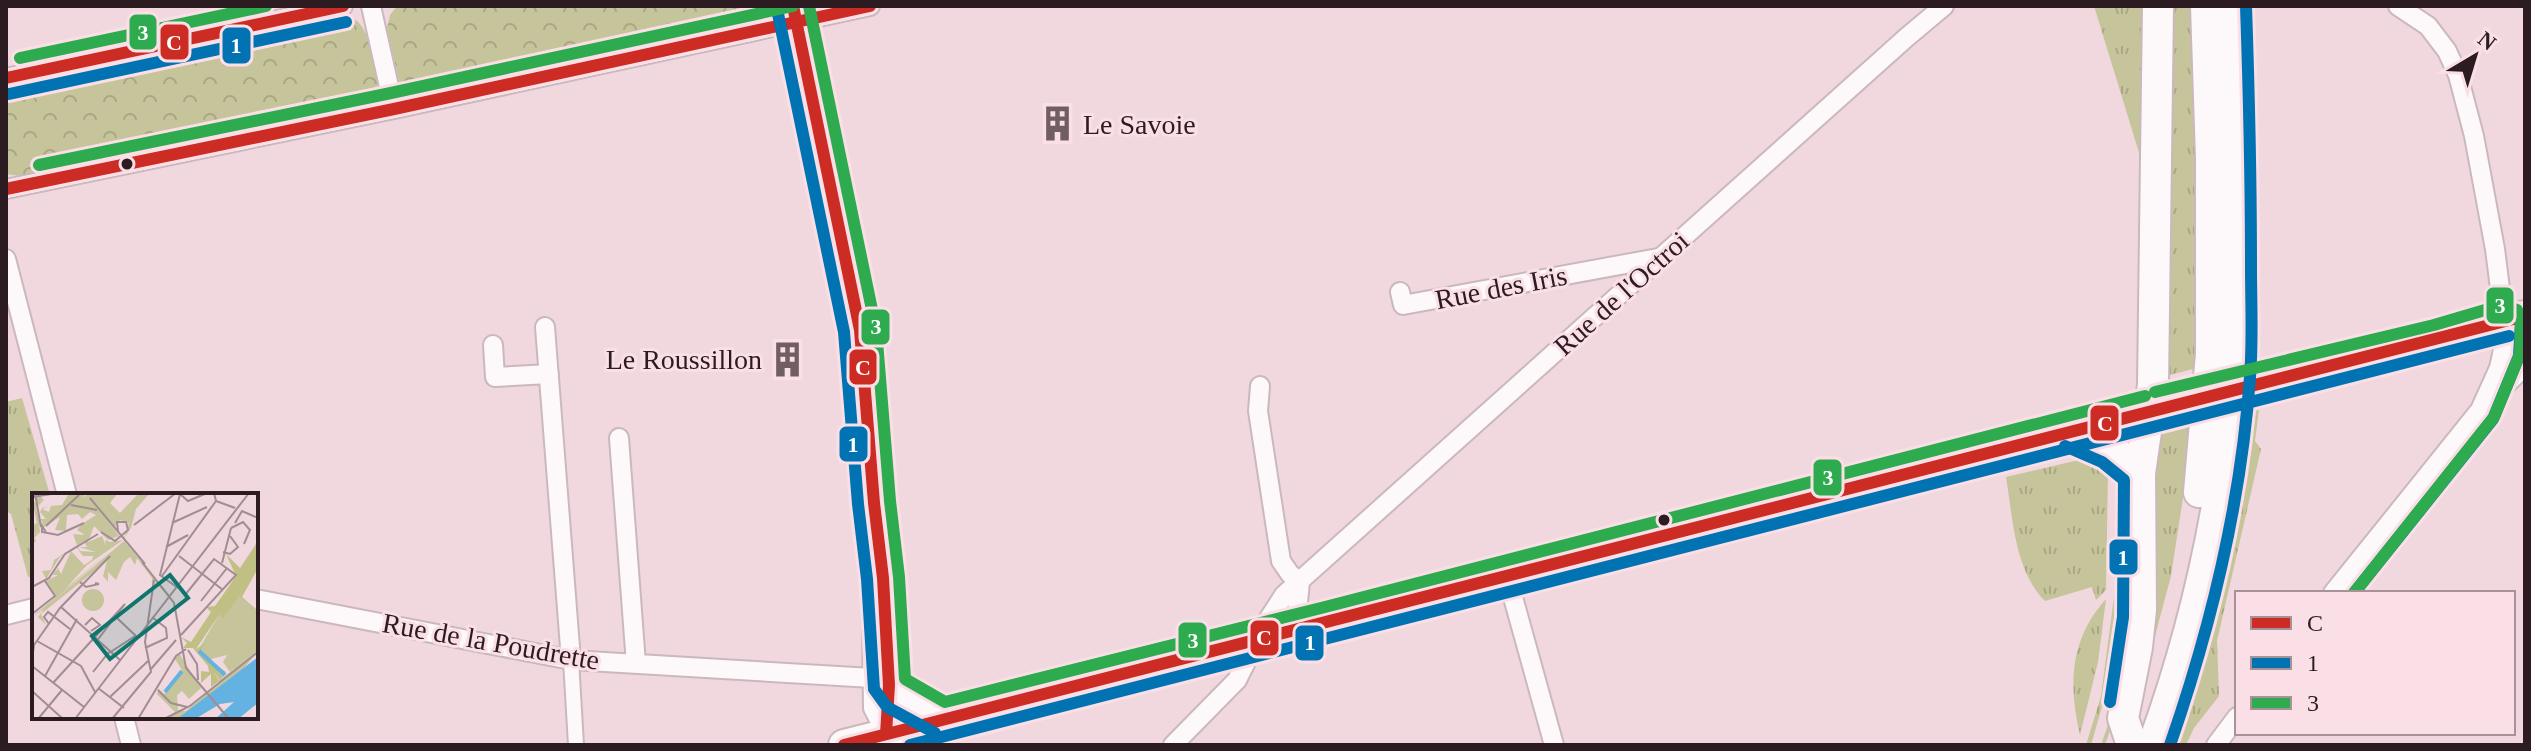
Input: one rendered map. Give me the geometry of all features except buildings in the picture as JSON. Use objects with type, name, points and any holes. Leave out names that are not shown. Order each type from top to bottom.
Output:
[{"type":"main road","points":[[2133,745],[2123,718],[2141,610],[2140,473],[2154,409],[2158,6]]},
{"type":"main road","points":[[2133,745],[2173,623],[2189,557],[2201,477],[2211,354],[2211,158],[2206,6]]},
{"type":"main road","points":[[2153,745],[2179,676],[2215,525],[2233,388],[2236,181],[2230,6]]},
{"type":"main road","points":[[844,745],[2515,318]]},
{"type":"main road","points":[[2071,431],[2111,448],[2140,473]]},
{"type":"street","points":[[6,78],[343,6]]},
{"type":"street","points":[[371,6],[394,109]]},
{"type":"street","points":[[6,189],[394,109],[795,14],[870,6]]},
{"type":"street","name":"Rue de l'Octroi","points":[[1173,745],[1228,691],[1280,600],[1944,6]]},
{"type":"street","points":[[2398,6],[2417,17],[2438,36],[2458,75],[2474,136],[2495,249],[2515,318],[2506,336],[2502,360],[2480,410]]},
{"type":"street","points":[[795,14],[860,330],[874,503],[871,567],[886,734]]},
{"type":"street","name":"Rue des Iris","points":[[1400,292],[1403,305],[1661,257]]},
{"type":"street","points":[[6,259],[66,493]]},
{"type":"street","points":[[545,327],[576,745]]},
{"type":"street","points":[[493,345],[495,377],[549,374]]},
{"type":"street","points":[[2335,591],[2480,410],[2525,366]]},
{"type":"street","points":[[1260,386],[1258,411],[1281,561],[1300,582],[1295,631]]},
{"type":"street","points":[[619,438],[636,664]]},
{"type":"street","points":[[1509,574],[1554,745]]},
{"type":"street","name":"Rue de la Poudrette","points":[[258,599],[571,660],[880,682]]},
{"type":"street","points":[[6,615],[32,608]]},
{"type":"street","points":[[880,682],[943,719]]},
{"type":"street","points":[[124,719],[131,745]]},
{"type":"street","points":[[2216,745],[2235,720]]},
{"type":"green space","points":[[397,6],[782,6],[775,19],[419,94],[407,90],[399,81],[387,28],[390,15]]},
{"type":"green space","points":[[2094,6],[2144,6],[2144,169]]},
{"type":"green space","points":[[2164,6],[2191,6],[2198,108],[2197,368],[2162,377]]},
{"type":"green space","points":[[346,15],[357,21],[366,33],[377,73],[375,95],[361,108],[26,177],[6,174],[6,85]]},
{"type":"green space","points":[[22,398],[49,493],[32,493],[32,576],[28,577],[11,514],[6,511],[6,402]]},
{"type":"green space","points":[[2259,410],[2255,441],[2261,449],[2217,641],[2219,696],[2194,728],[2186,745],[2167,745],[2210,603],[2242,445],[2249,443],[2250,412]]},
{"type":"green space","points":[[2194,426],[2171,576],[2151,651],[2143,655],[2156,436]]},
{"type":"green space","points":[[2083,459],[2097,461],[2108,471],[2106,590],[2096,600],[2092,587],[2045,601],[2021,559],[2006,477]]},
{"type":"green space","points":[[2115,471],[2126,471],[2133,608],[2120,701],[2105,745],[2101,745],[2123,662],[2116,658],[2091,745],[2086,745],[2101,696],[2116,582]]},
{"type":"green space","points":[[2106,599],[2098,662],[2080,735],[2074,698],[2075,663],[2085,630]]},
{"type":"transit line","name":"3","points":[[20,58],[266,6]]},
{"type":"transit line","name":"C","points":[[6,78],[343,6]]},
{"type":"transit line","name":"C","points":[[793,6],[860,330],[883,578],[889,685],[886,734]]},
{"type":"transit line","name":"3","points":[[39,165],[793,6]]},
{"type":"transit line","name":"3","points":[[809,6],[876,329],[899,577],[905,679],[945,702],[2145,396]]},
{"type":"transit line","name":"C","points":[[6,189],[870,6]]},
{"type":"transit line","name":"1","points":[[2170,745],[2199,655],[2222,564],[2246,424],[2252,336],[2246,6]]},
{"type":"transit line","name":"1","points":[[777,9],[844,332],[874,689],[887,707],[935,733]]},
{"type":"transit line","name":"1","points":[[9,94],[346,22]]},
{"type":"transit line","name":"3","points":[[2155,392],[2434,325],[2502,305],[2517,310],[2521,320],[2520,354],[2494,417],[2356,591]]},
{"type":"transit line","name":"C","points":[[844,745],[2525,316]]},
{"type":"transit line","name":"1","points":[[2356,591],[2493,419],[2519,356],[2521,322]]},
{"type":"transit line","name":"1","points":[[910,745],[2509,336]]},
{"type":"transit line","name":"1","points":[[2065,446],[2102,462],[2124,480],[2123,617],[2110,702]]},
{"type":"place","name":"Le Savoie","points":[[1057,124]]},
{"type":"place","name":"Le Roussillon","points":[[788,359]]}]
